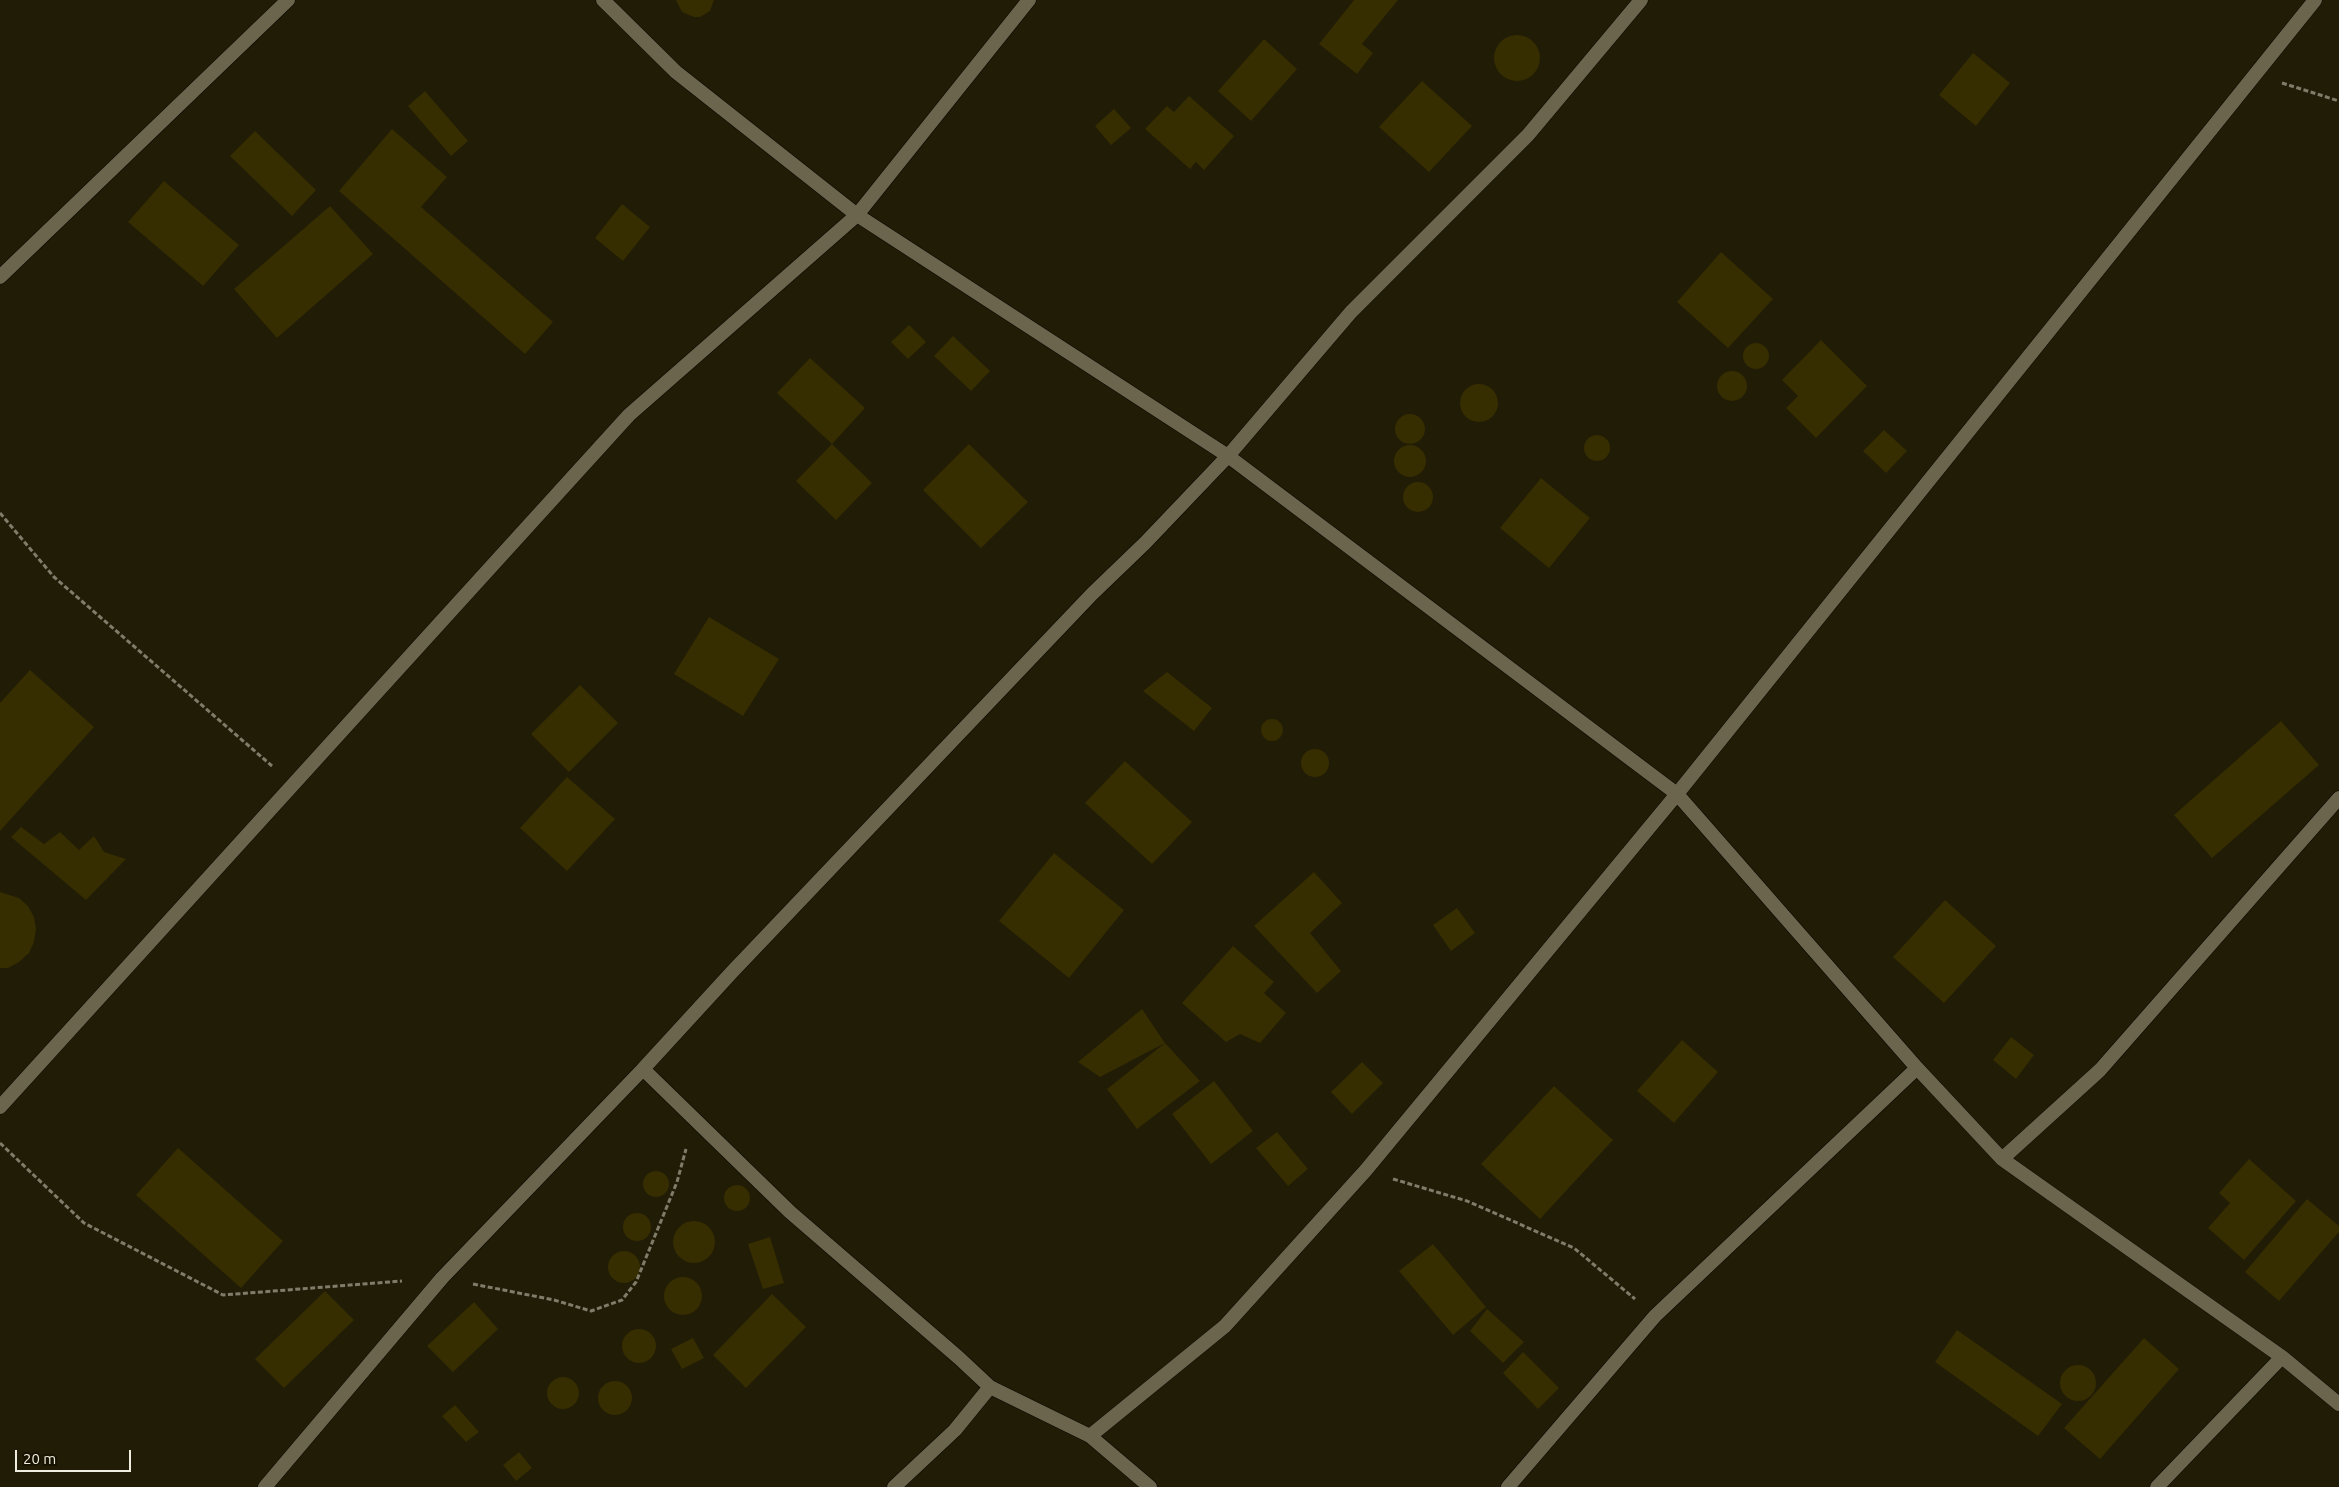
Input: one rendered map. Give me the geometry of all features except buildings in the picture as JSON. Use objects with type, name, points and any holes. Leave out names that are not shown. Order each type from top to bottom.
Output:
[{"type":"street","points":[[0,277],[288,0]]},
{"type":"street","points":[[603,0],[676,72],[857,215],[1228,456],[1676,794],[1917,1068],[2002,1159],[2282,1357],[2339,1404]]},
{"type":"street","points":[[0,1107],[629,415],[857,215],[1029,0]]},
{"type":"street","points":[[265,1487],[442,1278],[643,1069],[732,972],[1085,601],[1145,543],[1228,456],[1352,312],[1528,135],[1641,0]]},
{"type":"street","points":[[1090,1436],[1225,1326],[1366,1170],[1676,794],[2315,0]]},
{"type":"street","points":[[2002,1159],[2100,1070],[2339,798]]},
{"type":"street","points":[[1508,1487],[1655,1316],[1917,1068]]},
{"type":"street","points":[[643,1069],[688,1116],[790,1212],[959,1358],[990,1388],[1090,1436],[1150,1487]]},
{"type":"street","points":[[2157,1487],[2282,1357]]},
{"type":"street","points":[[894,1487],[955,1430],[990,1388]]},
{"type":"path","points":[[2255,74],[2339,101]]},
{"type":"path","points":[[0,513],[54,577],[294,785]]},
{"type":"path","points":[[0,1144],[84,1223],[223,1295],[442,1278],[554,1300],[591,1311],[622,1300],[636,1282],[677,1182],[688,1141],[688,1116]]},
{"type":"path","points":[[1366,1170],[1467,1201],[1574,1248],[1655,1316]]}]
